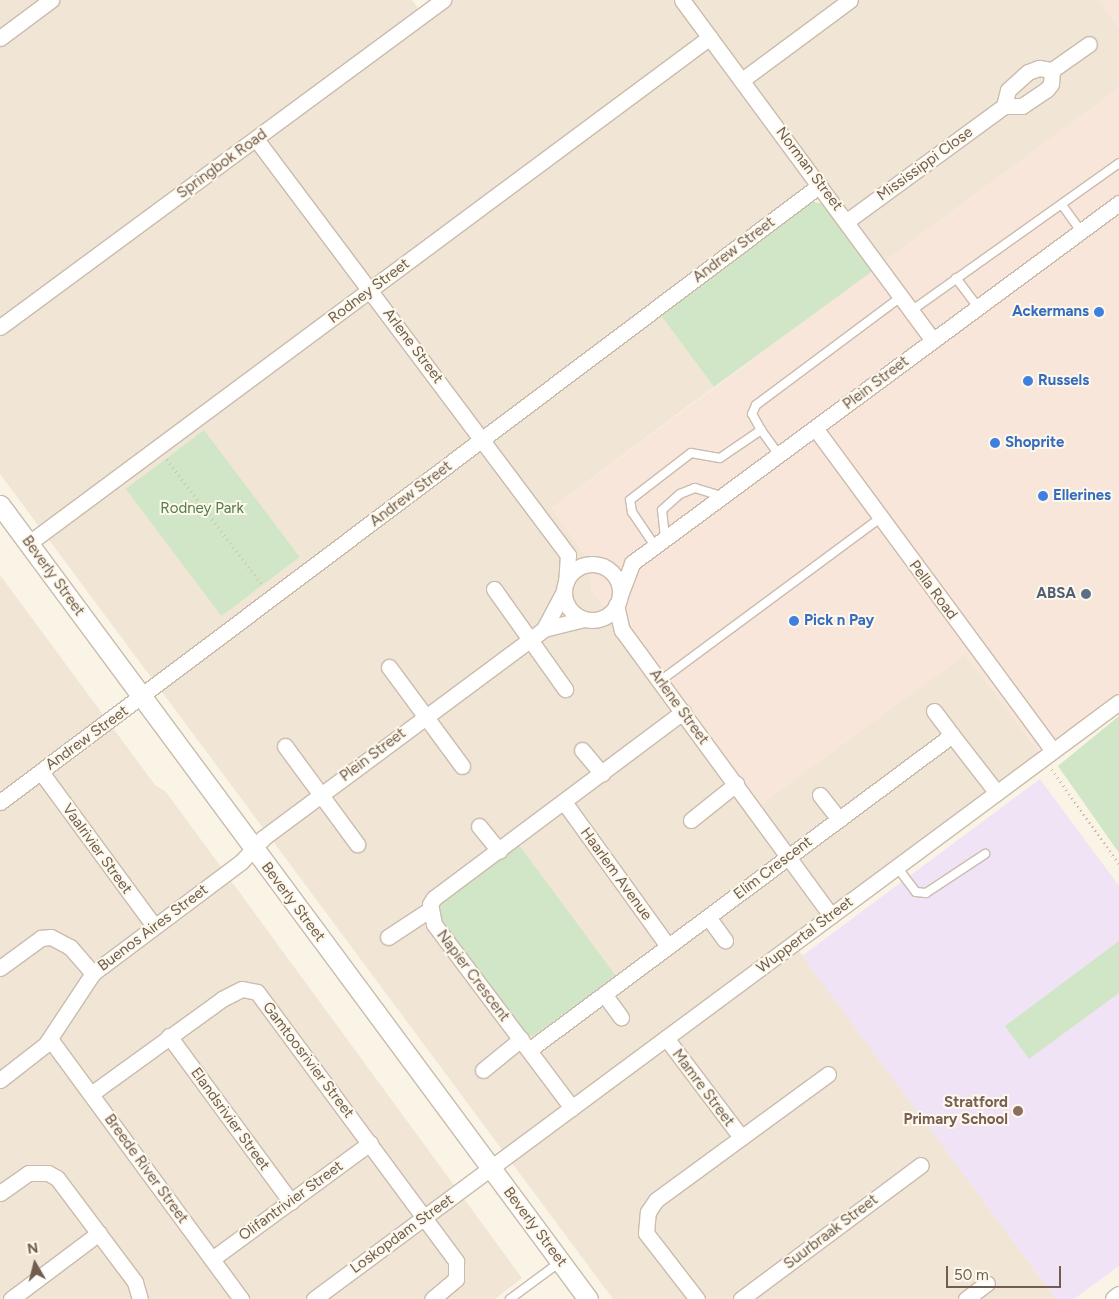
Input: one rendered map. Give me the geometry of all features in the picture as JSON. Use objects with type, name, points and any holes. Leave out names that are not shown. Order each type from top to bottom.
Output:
[{"type":"street","points":[[0,38],[51,0]]},
{"type":"street","name":"Springbok Road","points":[[0,327],[256,139],[423,6],[443,0]]},
{"type":"street","name":"Norman Street","points":[[682,0],[933,340]]},
{"type":"street","points":[[742,80],[850,0]]},
{"type":"street","name":"Rodney Street","points":[[28,543],[710,37]]},
{"type":"street","points":[[1052,70],[1088,44]]},
{"type":"street","name":"Mississippi Close","points":[[847,221],[1004,106],[1022,106],[1047,89],[1051,84],[1052,70],[1039,68],[1028,72],[1008,90],[1004,106]]},
{"type":"street","name":"Arlene Street","points":[[256,139],[483,439],[568,555]]},
{"type":"street","name":"Andrew Street","points":[[0,802],[142,698],[820,185]]},
{"type":"street","name":"Plein Street","points":[[601,566],[632,563],[1119,203]]},
{"type":"street","name":"Pella Road","points":[[815,428],[1049,754]]},
{"type":"street","name":"Beverly Street","points":[[0,505],[588,1299]]},
{"type":"street","points":[[618,600],[617,579],[601,566],[568,555],[565,586],[569,608],[589,619],[622,630]]},
{"type":"street","points":[[589,619],[611,613],[632,563]]},
{"type":"street","points":[[565,586],[579,567],[601,566]]},
{"type":"street","name":"Plein Street","points":[[253,848],[263,838],[321,794],[544,628],[565,586]]},
{"type":"street","points":[[494,589],[565,689]]},
{"type":"street","name":"Arlene Street","points":[[618,600],[622,630],[684,712],[831,916]]},
{"type":"street","name":"Plein Street","points":[[544,628],[589,619]]},
{"type":"street","points":[[389,667],[462,766]]},
{"type":"street","name":"Wuppertal Street","points":[[491,1168],[1119,702]]},
{"type":"street","points":[[934,711],[997,793]]},
{"type":"street","points":[[388,937],[429,910],[434,898],[684,712]]},
{"type":"street","name":"Elim Crescent","points":[[525,1044],[604,994],[952,735]]},
{"type":"street","points":[[285,746],[357,844]]},
{"type":"street","points":[[582,750],[602,774]]},
{"type":"street","name":"Vaalrivier Street","points":[[41,772],[154,926]]},
{"type":"street","points":[[691,820],[736,784]]},
{"type":"street","points":[[820,795],[839,819]]},
{"type":"street","name":"Haarlem Avenue","points":[[564,802],[668,946]]},
{"type":"street","points":[[479,826],[499,851]]},
{"type":"street","name":"Buenos Aires Street","points":[[0,1080],[50,1040],[93,972],[241,862],[253,848]]},
{"type":"street","name":"Napier Crescent","points":[[429,910],[434,924],[572,1108]]},
{"type":"street","points":[[708,917],[725,940]]},
{"type":"street","points":[[0,968],[41,938],[51,937],[70,947],[93,972]]},
{"type":"street","name":"Gamtoosrivier Street","points":[[90,1094],[169,1036],[235,992],[257,992],[456,1261],[458,1269],[456,1279],[432,1299]]},
{"type":"street","points":[[604,994],[621,1017]]},
{"type":"street","name":"Elandsrivier Street","points":[[169,1036],[291,1202]]},
{"type":"street","name":"Mamre Street","points":[[666,1038],[741,1137]]},
{"type":"street","name":"Breede River Street","points":[[50,1040],[242,1299]]},
{"type":"street","points":[[483,1070],[525,1044]]},
{"type":"street","name":"Mamre Street","points":[[696,1299],[653,1246],[646,1233],[645,1221],[656,1200],[828,1074]]},
{"type":"street","name":"Olifantrivier Street","points":[[212,1259],[370,1143]]},
{"type":"street","name":"Suurbraak Street","points":[[741,1299],[920,1165]]},
{"type":"street","name":"Loskopdam Street","points":[[314,1299],[491,1168]]},
{"type":"street","points":[[0,1193],[28,1173],[48,1173],[58,1178],[135,1282],[140,1299]]},
{"type":"street","points":[[11,1299],[99,1233]]},
{"type":"street","points":[[966,1299],[987,1283]]},
{"type":"street","points":[[1115,1299],[1119,1296]]},
{"type":"lane","points":[[911,311],[956,278],[975,269],[1119,163]]},
{"type":"lane","points":[[1062,205],[1081,231]]},
{"type":"lane","points":[[956,278],[978,307]]},
{"type":"lane","points":[[779,455],[752,414],[756,405],[901,297]]},
{"type":"lane","points":[[660,542],[629,507],[631,497],[691,453],[720,458],[761,430]]},
{"type":"lane","points":[[660,542],[662,510],[680,494],[695,488],[722,496]]},
{"type":"lane","points":[[660,681],[880,518]]},
{"type":"lane","points":[[897,867],[916,892],[926,893],[985,854]]},
{"type":"lane","points":[[510,1299],[560,1262]]},
{"type":"path","points":[[158,447],[272,600]]},
{"type":"path","points":[[1049,754],[1119,864]]},
{"type":"shaded area","points":[[0,0],[412,0],[423,15],[444,0],[1099,0],[1119,28],[1119,88],[880,265],[821,186],[659,313],[714,387],[552,508],[587,558],[592,591],[753,810],[965,654],[1044,758],[794,944],[1056,1299],[613,1299],[0,474]]},
{"type":"shaded area","points":[[1099,0],[1119,0],[1119,28]]},
{"type":"shaded area","points":[[1119,88],[1119,702],[1044,758],[965,655],[753,810],[592,591],[587,558],[552,508]]},
{"type":"shaded area","points":[[0,575],[155,785],[166,792],[522,1278],[495,1299],[0,1299]]},
{"type":"shaded area","name":"Stratford Primary School","points":[[1040,779],[1119,886],[1119,1266],[1074,1299],[1056,1299],[802,956]]},
{"type":"green space","points":[[810,201],[824,204],[874,270],[714,387],[659,313]]},
{"type":"green space","name":"Rodney Park","points":[[204,430],[300,557],[221,616],[126,489]]},
{"type":"green space","points":[[1119,716],[1119,853],[1058,766]]},
{"type":"green space","points":[[519,845],[616,976],[533,1036],[525,1033],[438,917],[437,908]]},
{"type":"green space","points":[[1119,941],[1119,993],[1029,1059],[1005,1026]]},
{"type":"place","name":"Ackermans","points":[[1099,312]]},
{"type":"place","name":"Russels","points":[[1028,381]]},
{"type":"place","name":"Shoprite","points":[[995,443]]},
{"type":"place","name":"Ellerines","points":[[1043,496]]},
{"type":"place","name":"ABSA","points":[[1086,594]]},
{"type":"place","name":"Pick n Pay","points":[[794,621]]},
{"type":"place","name":"Stratford Primary School","points":[[1018,1111]]}]
